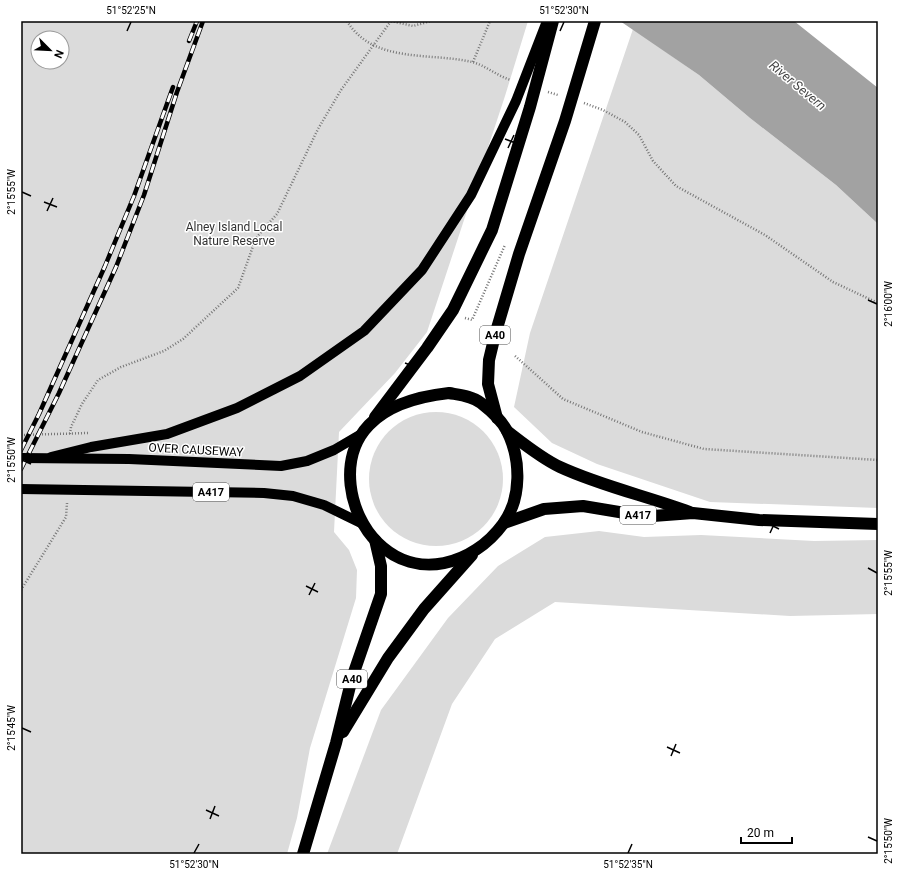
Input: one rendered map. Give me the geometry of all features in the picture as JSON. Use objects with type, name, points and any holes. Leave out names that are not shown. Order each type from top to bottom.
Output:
[{"type":"highway","name":"A40","points":[[474,552],[448,562],[429,566],[411,563],[395,556],[375,540],[363,524],[355,505],[350,468],[354,450],[366,428],[427,348],[461,296],[492,230],[530,107],[553,21]]},
{"type":"highway","name":"A40","points":[[497,418],[488,384],[489,360],[495,335],[519,254],[565,121],[596,21]]},
{"type":"highway","name":"A40","points":[[336,743],[388,658],[424,609],[474,552],[504,523],[515,498],[518,474],[515,451],[507,431],[497,418],[480,402],[466,396],[449,393],[427,395],[404,404],[366,428]]},
{"type":"highway","name":"A417","points":[[507,431],[559,466],[597,481],[653,498],[692,513]]},
{"type":"highway","name":"A417","points":[[504,523],[532,512],[572,506],[584,506],[653,516],[692,513],[759,520],[878,524]]},
{"type":"highway","name":"A40","points":[[303,854],[336,743],[352,678],[381,594],[381,566],[375,540]]},
{"type":"main road","points":[[51,457],[92,447],[129,442],[167,434],[237,408],[300,376],[364,331],[422,270],[471,195],[516,101],[547,21]]},
{"type":"main road","name":"OVER CAUSEWAY","points":[[21,458],[51,457],[129,459],[281,466],[307,461],[334,450],[366,428]]},
{"type":"main road","name":"A417","points":[[21,489],[264,493],[293,496],[324,505],[363,524]]},
{"type":"path","points":[[347,21],[360,37],[374,47],[391,52],[473,62],[503,78],[517,82]]},
{"type":"path","points":[[70,442],[71,427],[82,404],[98,380],[121,367],[164,351],[183,339],[238,288],[256,238],[277,214],[318,129],[341,90],[374,47],[391,21],[413,26],[431,21]]},
{"type":"path","points":[[473,62],[490,21]]},
{"type":"path","points":[[546,91],[560,96]]},
{"type":"path","points":[[582,103],[603,110],[625,122],[639,135],[653,161],[676,186],[765,234],[833,282],[878,303]]},
{"type":"path","points":[[465,318],[472,320],[506,243]]},
{"type":"path","points":[[514,356],[563,398],[642,432],[704,449],[878,460]]},
{"type":"path","points":[[21,435],[95,432]]},
{"type":"path","points":[[21,590],[66,517],[67,502]]},
{"type":"green space","name":"Alney Island Local Nature Reserve","points":[[21,21],[528,21],[505,96],[427,332],[395,373],[339,432],[334,532],[349,550],[357,570],[356,598],[310,748],[297,818],[287,854],[21,854]]},
{"type":"green space","points":[[633,29],[699,75],[750,118],[836,185],[878,224],[878,508],[710,502],[597,464],[552,443],[514,407],[530,333]]},
{"type":"green space","points":[[429,412],[443,412],[462,417],[484,431],[498,453],[502,466],[502,492],[498,505],[484,527],[462,541],[443,546],[429,546],[410,541],[388,527],[374,505],[369,486],[369,472],[374,453],[388,431],[410,417]]},
{"type":"green space","points":[[599,531],[644,537],[701,535],[814,541],[878,540],[878,614],[790,616],[555,602],[495,639],[452,704],[397,854],[327,854],[381,710],[448,618],[498,566],[545,537]]},
{"type":"water","name":"River Severn","points":[[620,21],[794,21],[878,88],[878,224],[836,185],[750,118],[699,75]]},
{"type":"railway","points":[[189,41],[197,21]]},
{"type":"railway","points":[[21,469],[59,393],[116,267],[144,195],[177,92],[203,21]]},
{"type":"railway","points":[[21,450],[39,414],[105,266],[134,196],[173,87]]}]
